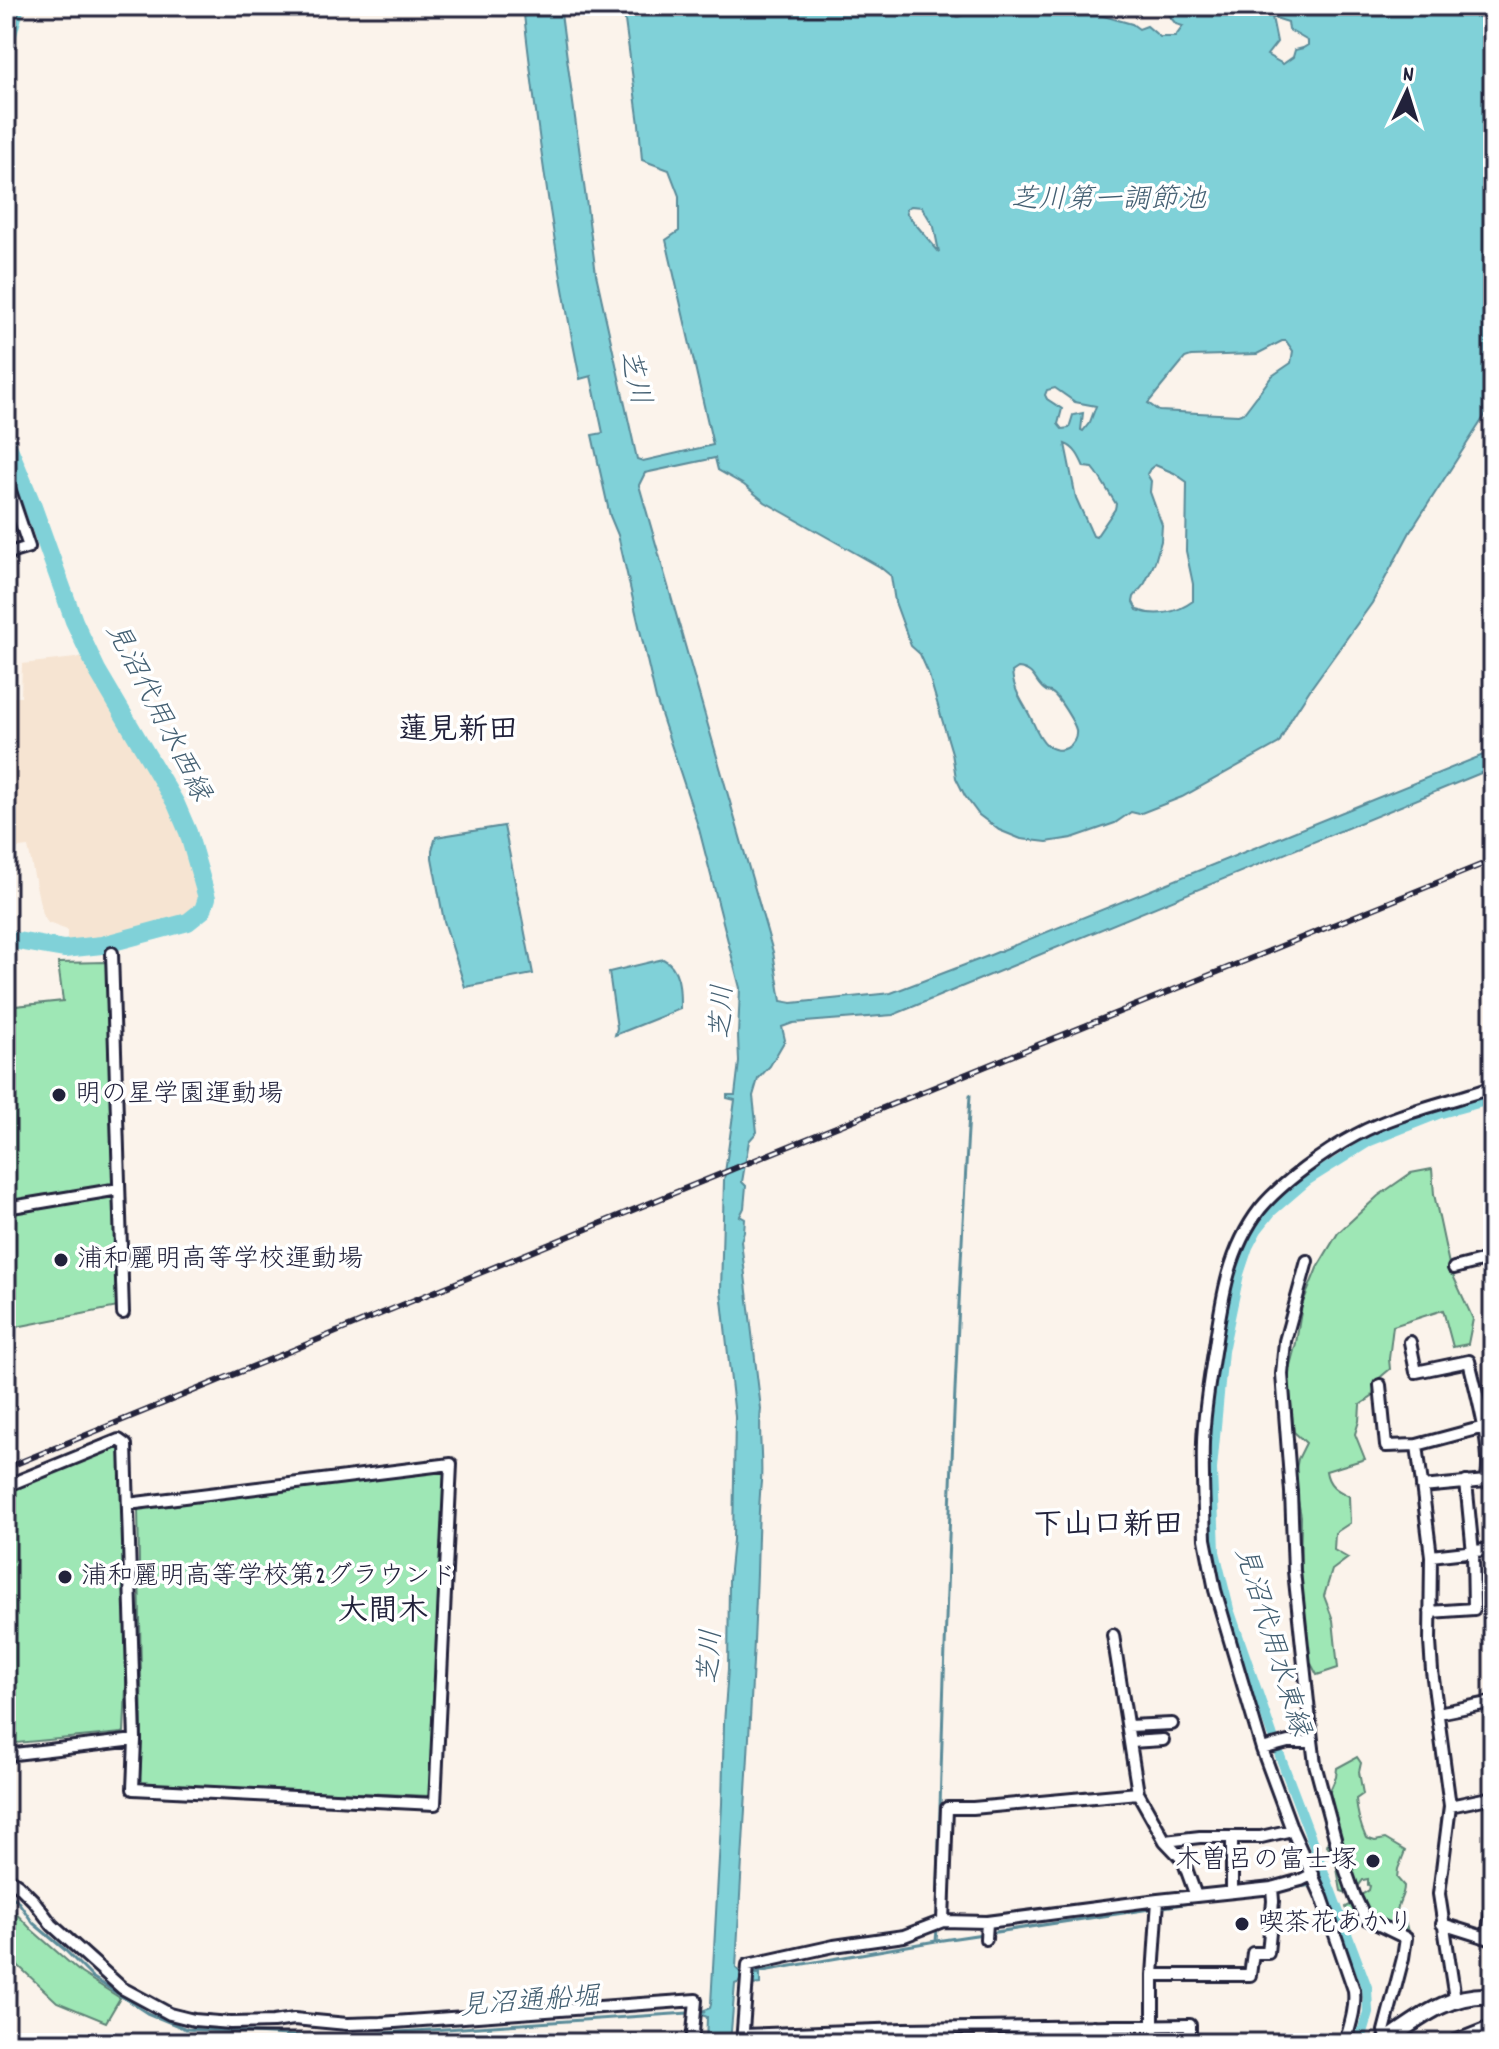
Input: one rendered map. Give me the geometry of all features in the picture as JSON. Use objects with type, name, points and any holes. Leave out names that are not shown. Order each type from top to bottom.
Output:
[{"type":"main road","points":[[1385,2042],[1429,2012],[1455,1999],[1473,1995],[1493,1996]]},
{"type":"main road","points":[[1455,2043],[1493,2028]]},
{"type":"street","points":[[6,479],[29,547],[6,554]]},
{"type":"street","points":[[112,953],[123,1313]]},
{"type":"street","points":[[1345,2043],[1354,2013],[1354,1990],[1313,1874],[1292,1830],[1215,1590],[1205,1539],[1203,1441],[1218,1324],[1228,1270],[1237,1248],[1260,1209],[1270,1199],[1310,1165],[1356,1135],[1395,1118],[1493,1087]]},
{"type":"street","points":[[6,1208],[119,1189]]},
{"type":"street","points":[[1454,1268],[1493,1258]]},
{"type":"street","points":[[1307,1261],[1285,1341],[1282,1374],[1296,1593],[1315,1764],[1336,1842],[1365,1918],[1406,1938],[1384,2031],[1385,2042]]},
{"type":"street","points":[[1410,1342],[1416,1372],[1469,1361],[1484,1427],[1489,1482],[1422,1487]]},
{"type":"street","points":[[1380,1385],[1386,1446],[1417,1445],[1484,1427]]},
{"type":"street","points":[[6,1486],[119,1440],[126,1445],[135,1740],[133,1789],[435,1804],[451,1464],[128,1504]]},
{"type":"street","points":[[1417,1445],[1431,1556],[1430,1642],[1450,1806],[1439,1894],[1455,1999]]},
{"type":"street","points":[[1430,1612],[1474,1609],[1473,1553],[1466,1482]]},
{"type":"street","points":[[1431,1556],[1493,1549]]},
{"type":"street","points":[[1113,1635],[1138,1793],[1165,1841],[1183,1860],[1196,1896]]},
{"type":"street","points":[[1438,1713],[1493,1702]]},
{"type":"street","points":[[1128,1726],[1172,1724]]},
{"type":"street","points":[[6,1755],[135,1740]]},
{"type":"street","points":[[1131,1742],[1163,1740]]},
{"type":"street","points":[[1266,1748],[1312,1742]]},
{"type":"street","points":[[943,1921],[947,1808],[1138,1793]]},
{"type":"street","points":[[1450,1806],[1493,1797]]},
{"type":"street","points":[[1165,1841],[1200,1837],[1261,1837],[1292,1830]]},
{"type":"street","points":[[1232,1837],[1232,1892]]},
{"type":"street","points":[[1190,2043],[1190,2025],[904,2029],[743,2039],[748,1965],[834,1946],[904,1936],[943,1921],[987,1922],[1272,1888],[1313,1874]]},
{"type":"street","points":[[6,1877],[31,1898],[52,1925],[122,1988],[170,2014],[186,2019],[231,2023],[294,2019],[347,2024],[381,2023],[696,2000],[692,2043]]},
{"type":"street","points":[[1153,1975],[1250,1975],[1253,1953],[1268,1953],[1272,1888]]},
{"type":"street","points":[[1442,1924],[1490,1939],[1493,1899]]},
{"type":"street","points":[[1153,2043],[1158,1900]]},
{"type":"street","points":[[986,1939],[987,1922]]},
{"type":"street","points":[[1093,2026],[1093,2043]]},
{"type":"street","points":[[1040,2043],[1041,2028]]},
{"type":"shaded area","points":[[84,657],[179,820],[200,892],[194,910],[178,917],[135,932],[102,939],[67,941],[67,930],[48,923],[42,914],[28,847],[9,849],[6,841],[6,697],[21,697],[22,664]]},
{"type":"green space","name":"明の星学園運動場","points":[[107,962],[115,1184],[6,1202],[6,1007],[63,1001],[58,963]]},
{"type":"green space","points":[[1432,1169],[1434,1194],[1450,1269],[1473,1319],[1468,1344],[1453,1347],[1443,1310],[1393,1326],[1390,1369],[1377,1380],[1372,1397],[1360,1405],[1355,1434],[1365,1459],[1326,1471],[1333,1486],[1349,1496],[1350,1523],[1335,1533],[1334,1550],[1348,1558],[1332,1570],[1324,1596],[1333,1620],[1338,1668],[1317,1675],[1306,1654],[1300,1590],[1301,1516],[1294,1479],[1298,1459],[1306,1443],[1294,1432],[1288,1373],[1302,1305],[1317,1268],[1338,1233],[1378,1196],[1411,1173]]},
{"type":"green space","name":"浦和麗明高等学校運動場","points":[[115,1194],[118,1307],[6,1329],[6,1212]]},
{"type":"green space","name":"浦和麗明高等学校第2グラウンド","points":[[117,1446],[120,1448],[127,1664],[124,1732],[6,1744],[6,1491]]},
{"type":"green space","points":[[446,1468],[430,1796],[139,1784],[142,1730],[138,1508]]},
{"type":"green space","points":[[1357,1757],[1361,1763],[1359,1772],[1363,1794],[1356,1799],[1366,1838],[1375,1841],[1385,1839],[1405,1851],[1397,1878],[1404,1886],[1397,1911],[1400,1923],[1406,1924],[1408,1932],[1404,1934],[1359,1916],[1353,1919],[1346,1907],[1369,1890],[1368,1879],[1363,1880],[1354,1892],[1341,1891],[1335,1857],[1327,1846],[1330,1828],[1323,1807],[1337,1768]]},
{"type":"green space","points":[[6,1903],[81,1973],[120,1998],[106,2022],[57,2002],[9,1957]]},
{"type":"water","name":"芝川第一調節池","points":[[523,6],[560,6],[596,274],[637,459],[643,461],[713,445],[666,240],[679,231],[679,196],[669,170],[642,160],[623,6],[947,6],[948,12],[958,17],[970,13],[977,6],[1081,6],[1086,11],[1132,24],[1139,29],[1147,26],[1160,37],[1175,37],[1183,26],[1176,24],[1161,6],[1331,6],[1345,16],[1349,14],[1349,6],[1493,6],[1493,403],[1410,532],[1372,603],[1311,688],[1279,743],[1182,797],[1139,814],[1131,812],[1115,823],[1072,838],[1047,842],[1021,839],[999,830],[979,815],[956,778],[952,753],[928,672],[920,654],[911,646],[895,602],[891,576],[765,502],[718,470],[715,458],[645,473],[639,485],[773,952],[781,1001],[792,1003],[891,993],[1493,751],[1493,768],[893,1015],[793,1023],[782,1027],[785,1040],[770,1066],[758,1079],[753,1096],[757,1132],[749,1141],[742,1182],[746,1186],[744,1208],[740,1216],[745,1219],[741,1241],[761,1409],[761,1473],[736,1968],[741,1973],[760,1974],[760,1984],[742,1981],[735,1984],[730,2043],[706,2043],[707,2017],[702,2015],[702,2011],[710,2008],[711,2004],[733,1540],[735,1417],[721,1291],[724,1180],[735,1100],[727,1098],[727,1095],[735,1095],[739,1062],[740,988],[699,829],[656,699],[592,435],[603,433],[591,376],[580,379],[571,333],[541,147]],"holes":[[[1272,17],[1288,22],[1289,30],[1308,41],[1308,45],[1295,50],[1293,57],[1283,64],[1267,55],[1277,42]],[[911,206],[922,207],[934,227],[939,252],[906,209]],[[1282,341],[1286,341],[1293,351],[1291,363],[1272,376],[1244,413],[1159,411],[1148,403],[1185,358],[1257,354]],[[1055,388],[1075,402],[1096,406],[1090,422],[1083,431],[1083,413],[1073,415],[1069,428],[1062,429],[1058,424],[1062,409],[1045,395],[1047,390]],[[1065,444],[1074,450],[1084,467],[1093,468],[1116,504],[1096,537],[1076,498]],[[1155,465],[1187,482],[1186,551],[1193,601],[1166,613],[1137,610],[1133,602],[1155,562],[1161,541],[1162,525],[1147,474]],[[1018,668],[1024,669],[1042,688],[1055,695],[1076,730],[1071,745],[1057,750],[1044,742],[1014,685],[1012,672]]]},
{"type":"water","points":[[504,826],[533,974],[465,987],[444,921],[432,850],[436,837]]},
{"type":"water","points":[[663,959],[676,974],[680,1009],[615,1035],[617,1028],[609,972]]},
{"type":"waterway","name":"見沼代用水西縁","points":[[6,41],[16,6]]},
{"type":"waterway","name":"見沼代用水西縁","points":[[6,441],[74,621],[97,670],[176,804],[188,832],[207,898],[203,910],[188,922],[102,945],[64,949],[6,939]]},
{"type":"waterway","points":[[937,1918],[950,1506],[970,1095]]},
{"type":"waterway","name":"見沼代用水東縁","points":[[1359,2043],[1368,2012],[1367,1987],[1274,1740],[1229,1609],[1215,1552],[1212,1469],[1223,1351],[1239,1274],[1248,1247],[1272,1211],[1308,1180],[1370,1141],[1438,1114],[1493,1099]]},
{"type":"waterway","name":"見沼通船堀","points":[[1285,1889],[1313,1885]]},
{"type":"waterway","name":"見沼通船堀","points":[[6,1893],[17,1900],[33,1923],[92,1977],[147,2013],[186,2029],[323,2037],[704,2012]]},
{"type":"waterway","name":"見沼通船堀","points":[[752,1973],[936,1941],[1230,1897]]},
{"type":"waterway","points":[[936,1941],[937,1929]]},
{"type":"railway","points":[[6,1468],[1493,860]]},
{"type":"place","name":"明の星学園運動場","points":[[59,1095]]},
{"type":"place","name":"浦和麗明高等学校運動場","points":[[61,1260]]},
{"type":"place","name":"浦和麗明高等学校第2グラウンド","points":[[65,1577]]},
{"type":"place","name":"木曽呂の富士塚","points":[[1373,1861]]},
{"type":"place","name":"喫茶花あかり","points":[[1242,1924]]},
{"type":"district","name":"蓮見新田","points":[[458,732]]},
{"type":"district","name":"下山口新田","points":[[1108,1527]]},
{"type":"district","name":"大間木","points":[[383,1613]]},
{"type":"water label","name":"芝川","points":[[632,378]]},
{"type":"water label","name":"芝川","points":[[725,1012]]},
{"type":"water label","name":"芝川","points":[[713,1657]]}]
